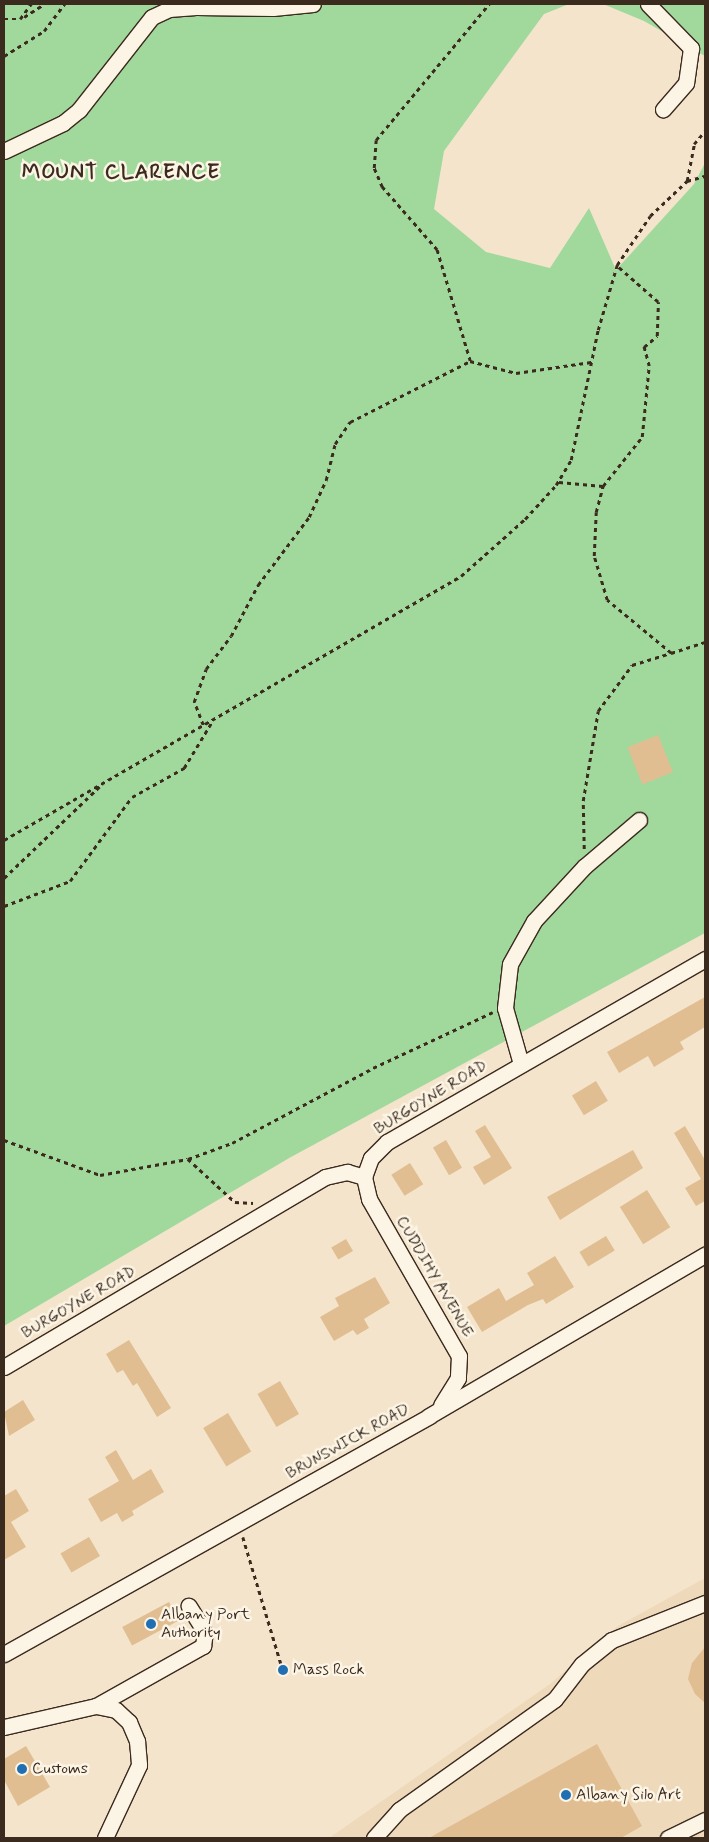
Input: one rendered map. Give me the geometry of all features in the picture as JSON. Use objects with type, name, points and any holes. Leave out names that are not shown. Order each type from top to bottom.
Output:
[{"type":"street","points":[[4,151],[56,126],[79,110],[152,17],[169,9],[196,7],[273,8],[313,4]]},
{"type":"street","points":[[648,4],[691,48],[686,83],[663,109]]},
{"type":"street","points":[[521,1064],[505,1008],[510,964],[524,939],[584,866],[639,820]]},
{"type":"street","name":"BURGOYNE ROAD","points":[[4,1366],[325,1177],[347,1172],[364,1177],[372,1158],[387,1142],[705,959]]},
{"type":"street","name":"CUDDIHY AVENUE","points":[[364,1177],[369,1199],[459,1356],[450,1397],[429,1416]]},
{"type":"street","name":"BRUNSWICK ROAD","points":[[4,1654],[429,1416],[705,1255]]},
{"type":"street","points":[[374,1838],[400,1810],[555,1699],[582,1664],[612,1640],[705,1603]]},
{"type":"street","points":[[4,1727],[96,1706],[203,1646],[205,1632],[188,1606]]},
{"type":"street","points":[[96,1706],[116,1710],[128,1722],[138,1749],[132,1786],[106,1838]]},
{"type":"street","points":[[668,1838],[705,1820]]},
{"type":"path","points":[[20,19],[31,4]]},
{"type":"path","points":[[4,19],[20,19],[44,4]]},
{"type":"path","points":[[4,56],[44,31],[64,4]]},
{"type":"path","points":[[470,362],[437,250],[382,187],[374,168],[376,140],[489,4]]},
{"type":"path","points":[[687,181],[694,144],[705,131]]},
{"type":"path","points":[[4,840],[461,576],[525,519],[559,482],[571,460],[591,362],[617,266],[634,235],[687,181],[705,176]]},
{"type":"path","points":[[617,266],[658,302],[657,336],[644,347],[649,366],[642,437],[603,486],[596,512],[594,556],[607,600],[671,653]]},
{"type":"path","points":[[203,725],[194,702],[206,669],[231,636],[258,584],[308,517],[326,480],[334,444],[350,422],[470,362],[516,373],[591,362]]},
{"type":"path","points":[[559,482],[603,486]]},
{"type":"path","points":[[584,866],[583,801],[598,711],[632,666],[705,642]]},
{"type":"path","points":[[4,906],[70,881],[132,797],[184,768],[214,719]]},
{"type":"path","points":[[4,878],[105,782]]},
{"type":"path","points":[[4,1140],[100,1175],[188,1159],[232,1143],[373,1068],[505,1008]]},
{"type":"path","points":[[188,1159],[235,1202],[255,1203]]},
{"type":"path","points":[[241,1531],[283,1670]]},
{"type":"shaded area","points":[[705,1578],[705,1838],[329,1838],[550,1684],[618,1626]]},
{"type":"green space","points":[[4,4],[569,4],[544,14],[444,151],[434,209],[486,252],[550,268],[589,208],[616,270],[694,184],[705,163],[705,933],[291,1157],[4,1326]]},
{"type":"green space","points":[[603,4],[705,4],[705,56],[644,21]]},
{"type":"building","points":[[658,735],[673,772],[642,784],[627,747]]},
{"type":"building","points":[[705,997],[705,1027],[680,1042],[684,1049],[654,1067],[648,1056],[619,1073],[607,1052]]},
{"type":"building","points":[[596,1081],[608,1101],[584,1115],[572,1095]]},
{"type":"building","points":[[485,1125],[512,1168],[484,1185],[473,1167],[491,1157],[475,1131]]},
{"type":"building","points":[[685,1126],[705,1160],[705,1201],[696,1206],[685,1188],[701,1179],[674,1133]]},
{"type":"building","points":[[446,1140],[462,1168],[449,1175],[433,1148]]},
{"type":"building","points":[[633,1150],[643,1168],[560,1220],[547,1197]]},
{"type":"building","points":[[410,1163],[423,1184],[405,1196],[391,1175]]},
{"type":"building","points":[[647,1190],[670,1227],[643,1244],[620,1207]]},
{"type":"building","points":[[606,1236],[615,1251],[588,1267],[579,1252]]},
{"type":"building","points":[[346,1239],[353,1251],[338,1260],[331,1248]]},
{"type":"building","points":[[555,1256],[574,1287],[546,1304],[543,1299],[528,1305],[482,1332],[467,1307],[499,1288],[506,1301],[534,1285],[527,1273]]},
{"type":"building","points":[[375,1277],[390,1303],[364,1319],[369,1328],[357,1335],[353,1330],[334,1341],[320,1317],[339,1306],[335,1298]]},
{"type":"building","points":[[129,1340],[171,1408],[157,1417],[137,1383],[133,1386],[123,1370],[117,1373],[106,1354]]},
{"type":"building","points":[[280,1381],[299,1414],[276,1427],[257,1394]]},
{"type":"building","points":[[23,1400],[35,1420],[9,1436],[4,1412]]},
{"type":"building","points":[[228,1413],[251,1452],[226,1467],[203,1428]]},
{"type":"building","points":[[116,1450],[133,1480],[151,1469],[164,1492],[132,1511],[134,1515],[122,1522],[117,1513],[101,1522],[88,1499],[119,1481],[105,1457]]},
{"type":"building","points":[[16,1489],[29,1511],[11,1522],[26,1547],[4,1560],[4,1496]]},
{"type":"building","points":[[89,1537],[100,1556],[71,1573],[60,1554]]},
{"type":"building","name":"Albany Port Authority","points":[[169,1602],[179,1621],[132,1645],[122,1627]]},
{"type":"building","points":[[705,1647],[705,1703],[695,1694],[688,1679],[692,1663]]},
{"type":"building","name":"Albany Silo Art","points":[[597,1744],[642,1826],[621,1838],[429,1838]]},
{"type":"building","name":"Customs","points":[[26,1746],[50,1787],[18,1806],[4,1780],[4,1759]]},
{"type":"place","name":"Albany Port Authority","points":[[151,1624]]},
{"type":"place","name":"Mass Rock","points":[[283,1670]]},
{"type":"place","name":"Customs","points":[[22,1769]]},
{"type":"place","name":"Albany Silo Art","points":[[566,1795]]},
{"type":"district","name":"MOUNT CLARENCE","points":[[121,172]]}]
